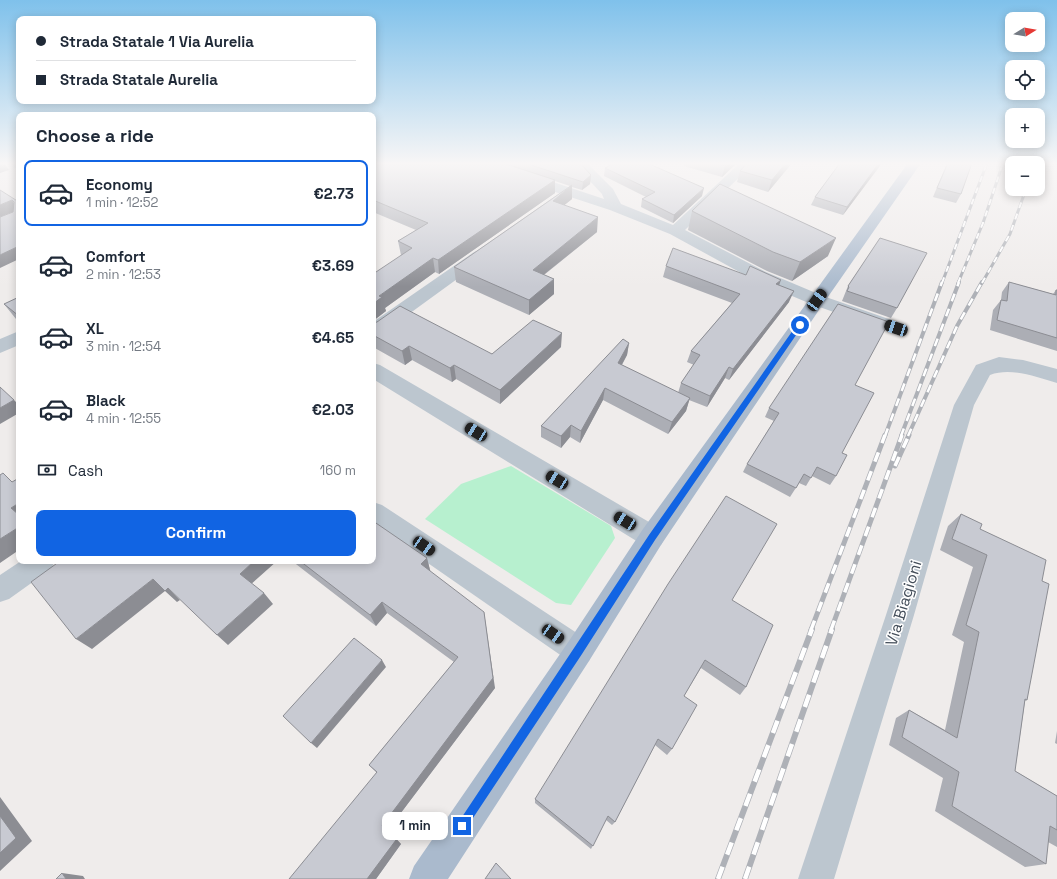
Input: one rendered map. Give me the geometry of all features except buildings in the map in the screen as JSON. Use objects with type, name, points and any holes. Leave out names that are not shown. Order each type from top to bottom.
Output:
[{"type":"main road","points":[[427,879],[579,651],[652,537],[817,300],[886,204]]},
{"type":"street","points":[[606,204],[675,231],[760,276],[817,300],[896,328]]},
{"type":"street","points":[[675,231],[705,204]]},
{"type":"street","points":[[376,329],[490,248]]},
{"type":"street","points":[[0,347],[16,339]]},
{"type":"street","name":"Via Biagioni","points":[[816,879],[900,614],[964,405],[983,370],[999,364],[1023,367],[1057,376]]},
{"type":"street","points":[[376,372],[652,537]]},
{"type":"street","points":[[376,514],[579,651]]},
{"type":"street","points":[[0,590],[38,564]]},
{"type":"green space","points":[[511,466],[611,526],[615,538],[571,605],[556,603],[425,519],[461,484]]},
{"type":"railway","points":[[942,283],[972,204]]},
{"type":"railway","points":[[958,283],[989,204]]},
{"type":"railway","points":[[982,283],[1010,234],[1021,204]]},
{"type":"railway","points":[[885,436],[942,282]]},
{"type":"railway","points":[[901,436],[959,282]]},
{"type":"railway","points":[[908,436],[957,326],[982,282]]},
{"type":"railway","points":[[811,630],[885,435]]},
{"type":"railway","points":[[831,630],[902,435]]},
{"type":"railway","points":[[895,466],[909,435]]},
{"type":"railway","points":[[718,879],[812,629]]},
{"type":"railway","points":[[745,879],[832,629]]},
{"type":"route","points":[[462,826],[579,651],[652,537],[800,325]]}]
